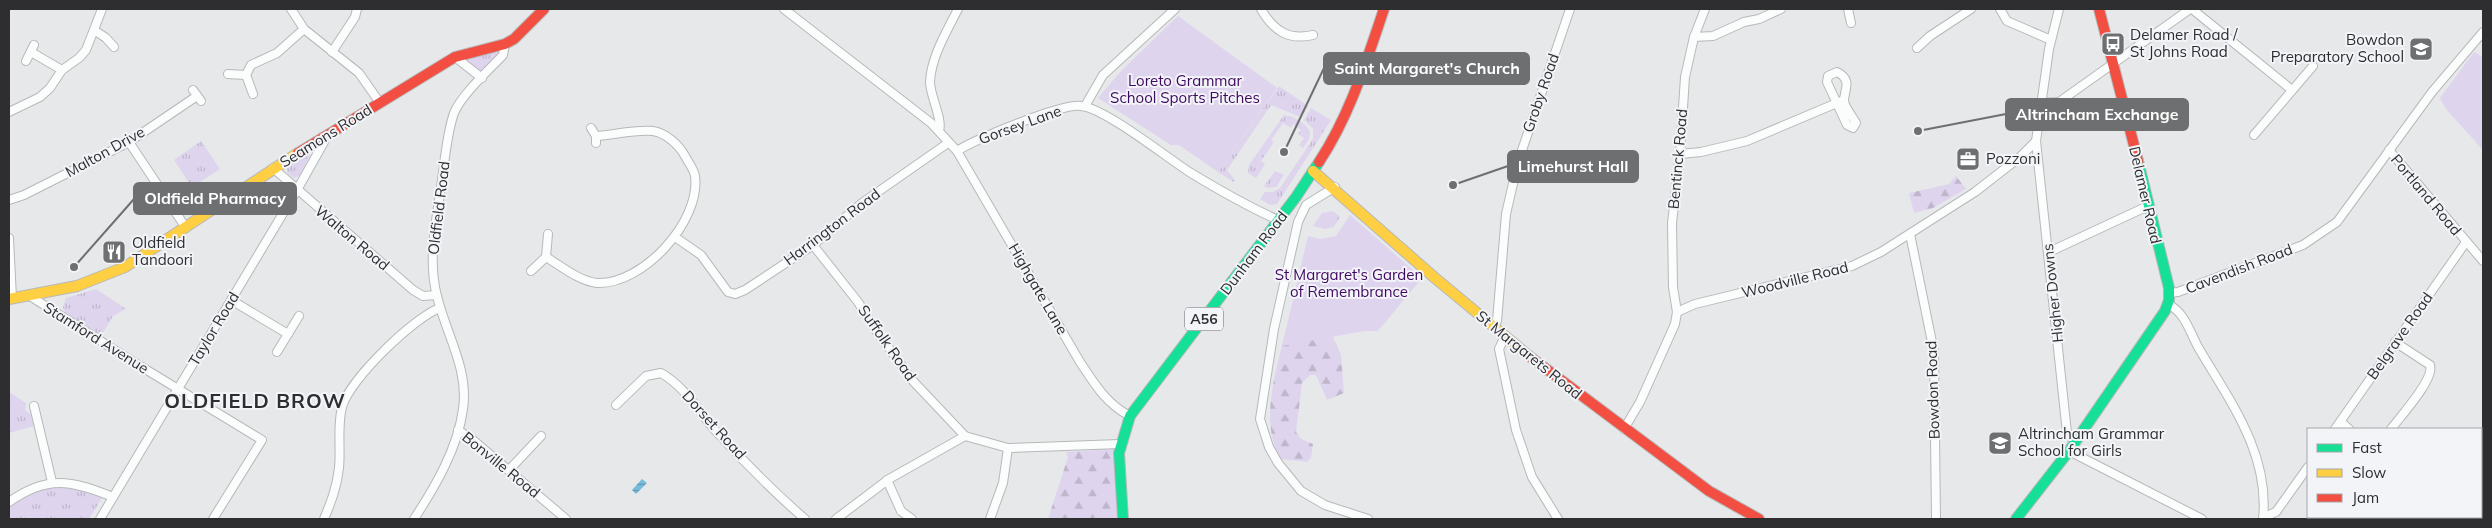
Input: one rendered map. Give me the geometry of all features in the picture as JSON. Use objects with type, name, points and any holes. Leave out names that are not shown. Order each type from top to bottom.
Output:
[{"type":"main road","points":[[504,44],[522,33],[544,9]]},
{"type":"main road","name":"Dunham Road","points":[[1123,519],[1120,444],[1130,416],[1314,171],[1335,136],[1355,94],[1384,9]]},
{"type":"main road","name":"Delamer Road","points":[[2099,9],[2128,120],[2169,298]]},
{"type":"main road","name":"Seamons Road","points":[[11,298],[30,296],[85,283],[125,267],[273,168],[455,57],[504,44]]},
{"type":"main road","name":"St Margarets Road","points":[[1314,171],[1435,278],[1505,336],[1624,429],[1709,492],[1759,519]]},
{"type":"main road","name":"Cavendish Road","points":[[2016,519],[2069,451],[2169,298]]},
{"type":"street","points":[[9,112],[40,97],[50,88],[62,70],[79,58],[86,50],[102,9]]},
{"type":"street","points":[[291,9],[304,29],[359,73],[380,103]]},
{"type":"street","points":[[332,52],[355,18],[357,9]]},
{"type":"street","points":[[784,9],[939,131],[957,151]]},
{"type":"street","points":[[939,131],[940,125],[931,91],[932,67],[958,9]]},
{"type":"street","points":[[1175,9],[1103,75],[1085,106],[1106,116],[1191,173],[1278,220]]},
{"type":"street","points":[[1261,9],[1270,24],[1282,33],[1296,37],[1313,34]]},
{"type":"street","name":"Groby Road","points":[[1494,326],[1497,321],[1506,214],[1518,162],[1570,9]]},
{"type":"street","name":"Bentinck Road","points":[[1677,312],[1672,286],[1672,223],[1680,154],[1685,77],[1694,37],[1706,9]]},
{"type":"street","points":[[1694,37],[1702,39],[1713,36],[1744,22],[1759,19],[1781,9]]},
{"type":"street","points":[[1848,9],[1851,23]]},
{"type":"street","points":[[1917,48],[1930,36],[1971,9]]},
{"type":"street","points":[[2000,9],[2007,21],[2051,40]]},
{"type":"street","name":"Higher Downs","points":[[2059,9],[2051,40],[2036,141],[2067,433],[2075,442]]},
{"type":"street","points":[[2041,103],[2059,102],[2191,9],[2292,90]]},
{"type":"street","points":[[253,94],[246,75],[251,65],[277,53],[304,29]]},
{"type":"street","points":[[94,30],[106,38],[114,47]]},
{"type":"street","name":"Cavendish Road","points":[[2169,298],[2178,292],[2304,245],[2326,230],[2349,206],[2432,92],[2483,32]]},
{"type":"street","name":"Oldfield Road","points":[[414,519],[446,462],[458,430],[463,408],[462,372],[436,295],[432,268],[433,245],[446,149],[455,112],[503,55],[504,44]]},
{"type":"street","points":[[26,61],[32,48],[62,70]]},
{"type":"street","points":[[455,57],[482,78]]},
{"type":"street","points":[[2254,135],[2313,66]]},
{"type":"street","points":[[1834,72],[1840,73],[1846,82],[1847,89],[1844,100],[1856,123],[1853,128],[1847,125],[1835,102],[1827,78],[1834,72]]},
{"type":"street","points":[[228,74],[246,75]]},
{"type":"street","name":"Malton Drive","points":[[9,200],[24,195],[128,142],[197,96]]},
{"type":"street","points":[[1680,154],[1701,152],[1747,141],[1789,125],[1835,102],[1844,100]]},
{"type":"street","name":"Gorsey Lane","points":[[957,151],[985,135],[1067,108],[1085,106]]},
{"type":"street","points":[[546,257],[584,280],[597,283],[639,271],[652,261],[675,237],[692,202],[696,188],[695,174],[681,149],[670,138],[654,131],[596,139],[591,128]]},
{"type":"street","name":"Taylor Road","points":[[100,519],[297,190],[324,142],[322,137]]},
{"type":"street","name":"Woodville Road","points":[[1677,312],[1696,304],[1852,266],[1910,234],[1974,192],[2020,157],[2036,141]]},
{"type":"street","points":[[128,142],[186,228]]},
{"type":"street","name":"Harrington Road","points":[[675,237],[701,255],[732,295],[746,290],[813,245],[862,203],[948,143]]},
{"type":"street","name":"Portland Road","points":[[2389,150],[2483,261]]},
{"type":"street","name":"Highgate Lane","points":[[957,151],[1080,362],[1112,405],[1130,416]]},
{"type":"street","name":"Walton Road","points":[[273,168],[414,290],[423,296],[436,295]]},
{"type":"street","points":[[1334,187],[1306,206],[1298,222],[1295,243],[1274,330],[1260,419],[1269,447],[1278,463],[1301,491],[1325,505],[1368,519]]},
{"type":"street","points":[[2049,252],[2148,206]]},
{"type":"street","points":[[531,271],[546,257],[548,234]]},
{"type":"street","name":"Bowdon Road","points":[[1910,234],[1934,352],[1936,519]]},
{"type":"street","points":[[9,238],[11,298]]},
{"type":"street","name":"Belgrave Road","points":[[2336,428],[2466,242]]},
{"type":"street","name":"Suffolk Road","points":[[813,245],[858,302],[877,332],[913,381],[965,436]]},
{"type":"street","name":"Stamford Avenue","points":[[30,296],[262,440],[214,519]]},
{"type":"street","points":[[2169,298],[2181,313],[2243,420],[2255,455],[2264,495],[2263,518],[2276,512],[2307,468]]},
{"type":"street","points":[[231,300],[288,334]]},
{"type":"street","points":[[324,519],[334,493],[339,468],[342,409],[346,395],[357,380],[394,342],[429,313],[440,308]]},
{"type":"street","points":[[1624,429],[1640,402],[1675,324],[1677,312]]},
{"type":"street","points":[[277,352],[299,316]]},
{"type":"street","points":[[1505,336],[1499,349],[1516,430],[1532,477],[1558,519]]},
{"type":"street","points":[[2392,428],[2426,384],[2431,371],[2430,365],[2395,342]]},
{"type":"street","name":"Dorset Road","points":[[616,405],[646,376],[661,374],[667,377],[694,401],[714,428],[805,519]]},
{"type":"street","points":[[34,406],[52,482]]},
{"type":"street","points":[[2341,422],[2348,428]]},
{"type":"street","name":"Bonville Road","points":[[458,430],[473,440],[566,519]]},
{"type":"street","points":[[509,470],[541,436]]},
{"type":"street","points":[[836,519],[887,480],[965,436],[1008,448],[1120,444]]},
{"type":"street","points":[[990,519],[1003,483],[1008,448]]},
{"type":"street","points":[[2069,451],[2202,519]]},
{"type":"street","points":[[887,480],[902,510],[912,519]]},
{"type":"street","points":[[9,502],[35,487],[52,482],[66,482],[113,497]]},
{"type":"green space","name":"Loreto Grammar School Sports Pitches","points":[[1178,16],[1277,88],[1218,172],[1179,145],[1171,145],[1098,98],[1122,70]]},
{"type":"green space","points":[[505,44],[503,55],[482,78],[455,57]]},
{"type":"green space","points":[[2474,52],[2483,57],[2483,150],[2446,109],[2440,98]]},
{"type":"green space","points":[[1279,86],[1308,106],[1303,114],[1298,116],[1271,105],[1227,170],[1235,180],[1234,182],[1218,172]]},
{"type":"green space","points":[[1311,108],[1331,120],[1277,204],[1270,205],[1260,199],[1265,192],[1273,192],[1280,188],[1313,139],[1313,129],[1304,120]]},
{"type":"green space","points":[[1284,115],[1296,118],[1303,123],[1310,132],[1309,139],[1303,148],[1299,145],[1304,138],[1298,134],[1301,130],[1293,124],[1291,128],[1283,123],[1271,140],[1274,142],[1261,161],[1265,164],[1256,178],[1248,173],[1249,165]]},
{"type":"green space","points":[[201,141],[220,169],[192,187],[174,160]]},
{"type":"green space","points":[[311,152],[300,175],[294,178],[287,173],[287,168]]},
{"type":"green space","points":[[1275,171],[1284,175],[1276,187],[1268,188],[1264,186]]},
{"type":"green space","points":[[1956,176],[1966,189],[1933,208],[1914,213],[1909,193],[1949,184]]},
{"type":"green space","points":[[1333,211],[1340,217],[1334,227],[1325,229],[1313,226],[1322,213]]},
{"type":"green space","name":"St Margaret's Garden of Remembrance","points":[[1350,215],[1422,278],[1378,331],[1364,331],[1282,346],[1308,236],[1320,239],[1336,236]]},
{"type":"green space","points":[[96,289],[126,309],[113,316],[101,336],[65,313],[63,307],[66,298]]},
{"type":"green space","points":[[1286,330],[1332,335],[1341,355],[1344,393],[1327,400],[1316,375],[1310,375],[1302,383],[1296,432],[1301,439],[1313,444],[1311,458],[1307,462],[1281,459],[1274,444],[1271,429],[1270,412],[1274,378]]},
{"type":"green space","points":[[9,392],[26,403],[25,410],[31,415],[34,426],[9,433]]},
{"type":"green space","points":[[1114,449],[1117,519],[1048,519],[1068,457],[1066,452]]},
{"type":"green space","points":[[44,485],[84,488],[102,498],[89,519],[9,519],[9,504]]},
{"type":"water","points":[[642,479],[647,483],[636,494],[632,490]]},
{"type":"traffic: fast","points":[[2016,519],[2069,451],[2165,311],[2169,300],[2169,288],[2138,161]]},
{"type":"traffic: fast","points":[[1123,519],[1119,453],[1130,416],[1296,197],[1319,162]]},
{"type":"traffic: slow","points":[[9,299],[77,286],[125,267],[298,153]]},
{"type":"traffic: slow","points":[[1313,171],[1435,278],[1529,356]]},
{"type":"traffic: jam","points":[[298,153],[455,57],[505,44],[514,39],[544,9]]},
{"type":"traffic: jam","points":[[1319,162],[1340,126],[1364,68],[1384,9]]},
{"type":"traffic: jam","points":[[2099,9],[2138,161]]},
{"type":"traffic: jam","points":[[1529,356],[1709,491],[1759,519]]},
{"type":"place","name":"Delamer Road / St Johns Road","points":[[2113,44]]},
{"type":"place","name":"Bowdon Preparatory School","points":[[2421,49]]},
{"type":"place","name":"Altrincham Exchange","points":[[1918,131]]},
{"type":"place","name":"Saint Margaret's Church","points":[[1284,152]]},
{"type":"place","name":"Pozzoni","points":[[1968,159]]},
{"type":"place","name":"Limehurst Hall","points":[[1453,185]]},
{"type":"place","name":"Oldfield Tandoori","points":[[114,252]]},
{"type":"place","name":"Oldfield Pharmacy","points":[[74,267]]},
{"type":"place","name":"Altrincham Grammar School for Girls","points":[[2000,443]]},
{"type":"district","name":"OLDFIELD BROW","points":[[255,401]]}]
